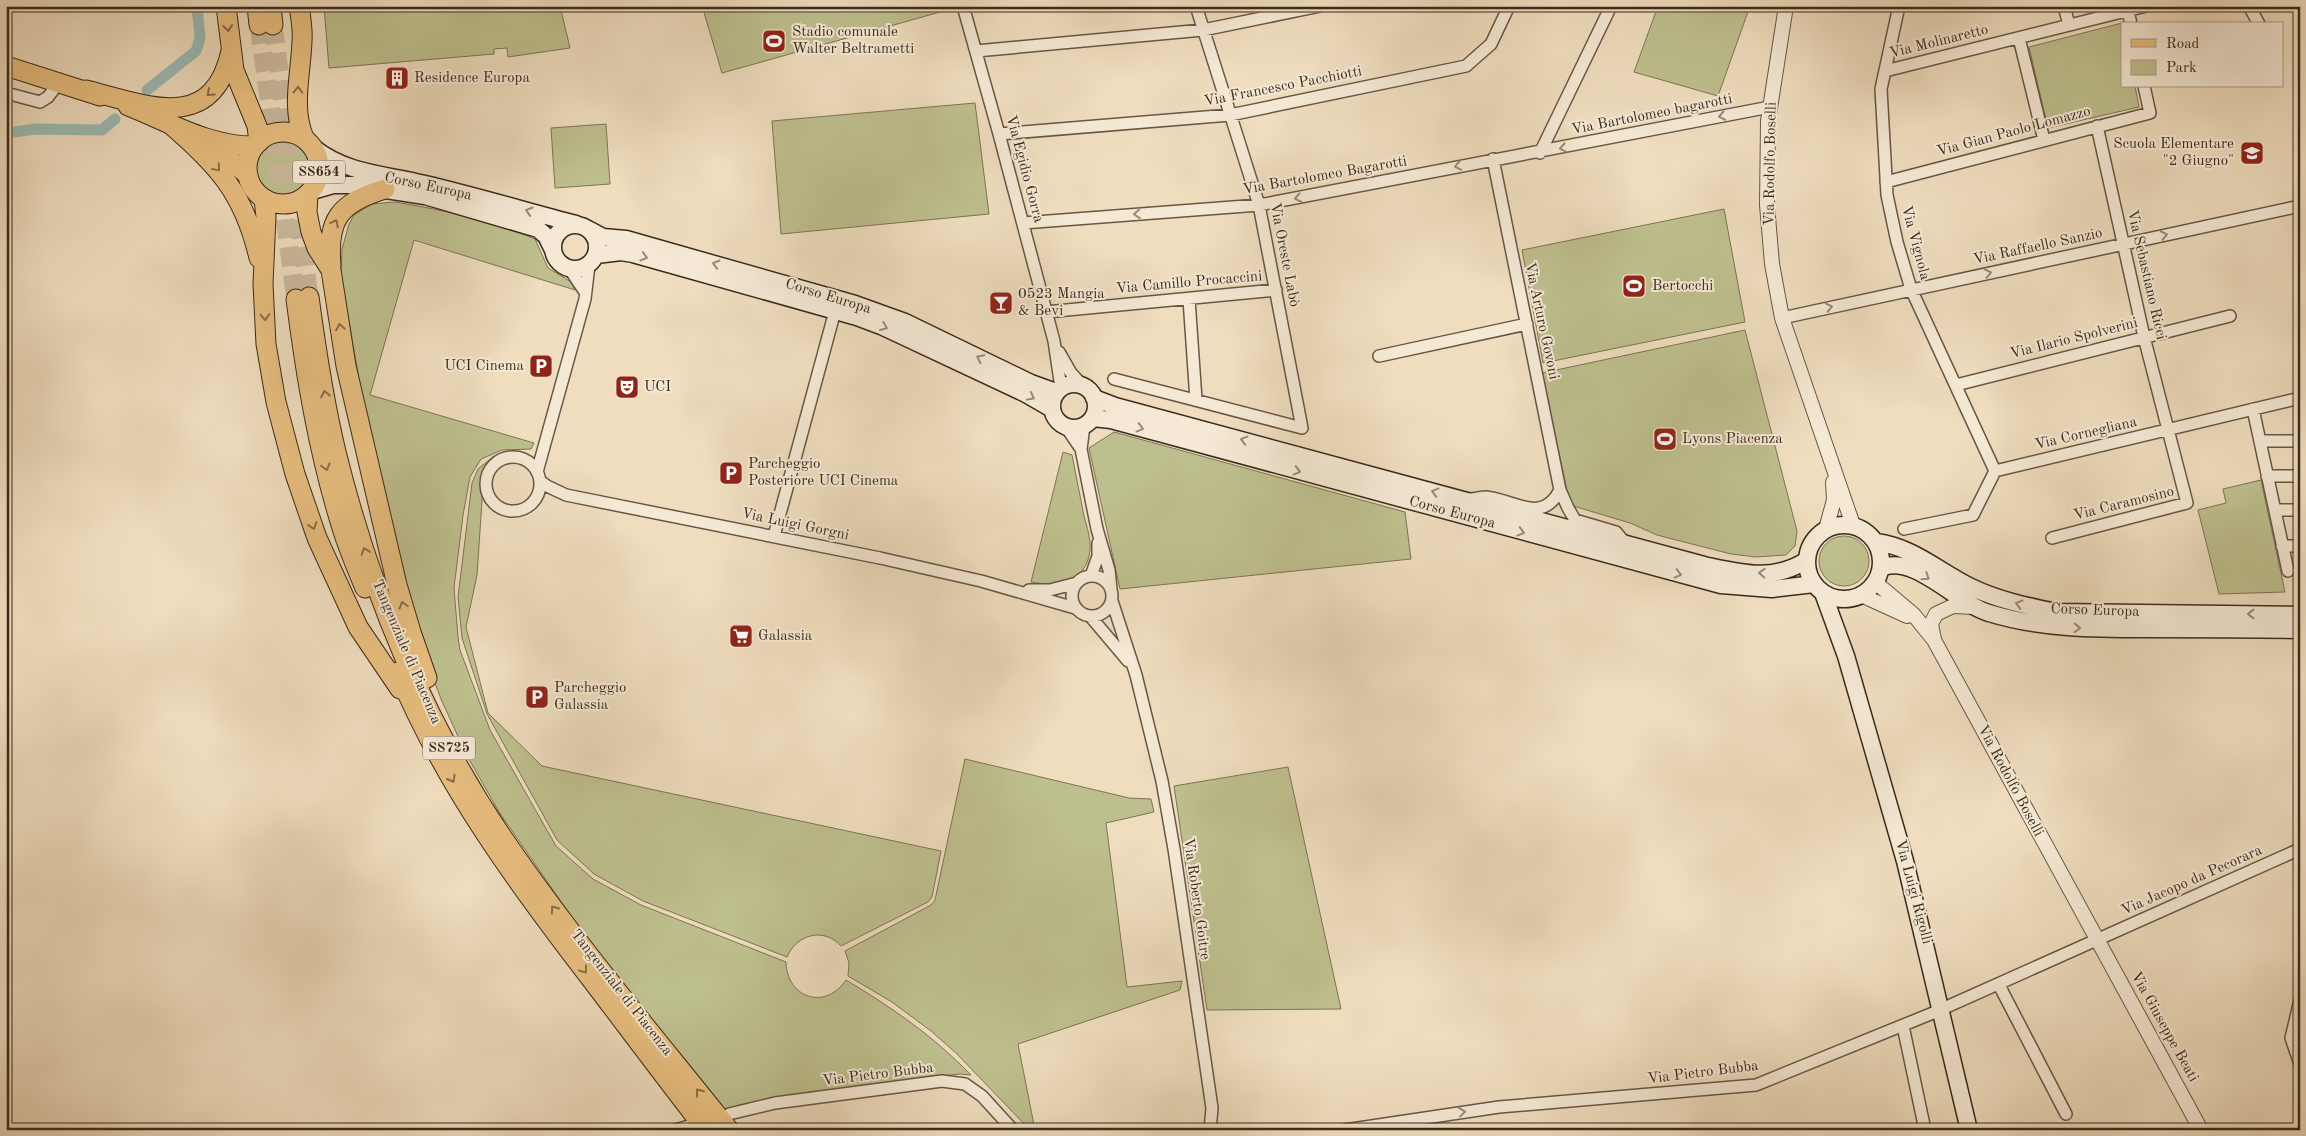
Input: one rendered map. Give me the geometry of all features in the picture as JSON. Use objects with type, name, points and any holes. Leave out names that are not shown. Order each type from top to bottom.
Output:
[{"type":"main road","points":[[226,6],[234,70],[257,126],[257,144],[248,160],[248,175]]},
{"type":"main road","points":[[257,6],[266,25],[271,6]]},
{"type":"main road","points":[[299,6],[302,39],[297,94],[298,119],[309,143]]},
{"type":"main road","points":[[86,90],[166,108],[187,106],[196,103],[214,90],[225,75],[231,51]]},
{"type":"main road","name":"SS654","points":[[6,66],[86,90],[198,136],[225,154],[248,175],[254,188],[264,199],[274,204],[298,202],[310,193],[343,184],[385,190]]},
{"type":"main road","points":[[169,123],[210,160],[232,187],[245,210],[254,237],[263,284]]},
{"type":"main road","name":"SS654","points":[[198,136],[235,145],[257,144],[269,135],[281,132],[293,133],[309,143],[320,165],[319,174],[310,193]]},
{"type":"main road","name":"Corso Europa","points":[[309,143],[334,162],[354,170],[422,183],[583,227],[603,237],[626,239],[855,304],[905,322],[1032,383],[1059,390],[1072,384],[1115,406],[1704,565],[1749,573],[1783,573],[1792,570],[1807,560]]},
{"type":"main road","points":[[385,190],[356,200],[346,206],[335,221],[329,244],[331,270],[346,366],[411,632],[444,720],[477,797]]},
{"type":"main road","name":"Corso Europa","points":[[385,190],[445,201],[531,226],[546,236],[553,250]]},
{"type":"main road","points":[[310,193],[307,212],[311,232],[317,248],[331,270]]},
{"type":"main road","points":[[264,199],[266,226],[263,284],[266,344],[276,402],[295,474],[317,538],[358,627],[414,709]]},
{"type":"main road","points":[[570,225],[583,227],[597,242],[592,260],[576,269],[569,268],[558,262],[553,250],[555,237],[570,225]]},
{"type":"main road","name":"Corso Europa","points":[[592,260],[612,252],[632,254],[881,326],[1026,394],[1052,409],[1056,420],[1066,427],[1075,428],[1088,422],[1111,420],[1721,585],[1772,590],[1819,588]]},
{"type":"main road","name":"Tangenziale di Piacenza","points":[[700,1127],[497,853],[440,759],[414,709],[343,531],[322,456],[303,356],[302,298],[317,353],[336,451],[355,523],[386,611],[424,700],[477,797],[506,843],[559,915],[729,1122]]},
{"type":"main road","points":[[1052,409],[1059,390]]},
{"type":"main road","points":[[1088,422],[1095,411],[1089,392]]},
{"type":"main road","points":[[1826,529],[1835,525],[1853,525],[1862,529],[1876,542],[1880,550],[1878,575],[1854,597]]},
{"type":"main road","name":"Via Rodolfo Boselli","points":[[1807,560],[1810,548],[1816,537],[1826,529]]},
{"type":"main road","name":"Corso Europa","points":[[1876,542],[1908,549],[1940,570],[1986,594],[2021,605],[2056,612],[2300,615]]},
{"type":"main road","points":[[1807,560],[1810,577],[1819,588]]},
{"type":"main road","name":"Corso Europa","points":[[1878,575],[1897,565],[1912,568],[1973,606],[1988,613],[2038,625],[2060,627],[2300,630]]},
{"type":"main road","name":"Via Rodolfo Boselli","points":[[1819,588],[1839,599],[1854,597]]},
{"type":"main road","name":"Via Luigi Rigolli","points":[[1819,588],[1846,656],[1905,861],[1942,1009],[1969,1130]]},
{"type":"main road","name":"Via Luigi Rigolli","points":[[1846,656],[1841,624],[1854,597]]},
{"type":"street","name":"Via Egidio Gorra","points":[[963,6],[1054,341],[1059,390]]},
{"type":"street","name":"Via Oreste Labò","points":[[1196,6],[1259,205],[1302,428],[1196,400]]},
{"type":"street","points":[[976,51],[1203,30],[1320,6]]},
{"type":"street","name":"Via Francesco Pacchiotti","points":[[999,134],[1230,115],[1466,66],[1491,44],[1509,6]]},
{"type":"street","points":[[1540,152],[1611,6]]},
{"type":"street","name":"Via Rodolfo Boselli","points":[[1786,6],[1770,107],[1767,205],[1772,264],[1782,318],[1853,525]]},
{"type":"street","name":"Via Vignola","points":[[1899,6],[1881,89],[1887,195],[1897,242],[1911,289],[1996,471]]},
{"type":"street","points":[[2064,6],[2069,25]]},
{"type":"street","name":"Via Molinaretto","points":[[1885,71],[2146,6]]},
{"type":"street","points":[[2249,6],[2258,22]]},
{"type":"street","points":[[2128,11],[2130,22]]},
{"type":"street","points":[[2019,38],[2044,140]]},
{"type":"street","points":[[6,93],[40,102],[48,98],[60,81]]},
{"type":"street","name":"Via Gian Paolo Lomazzo","points":[[1886,182],[2150,113],[2144,88]]},
{"type":"street","name":"Via Bartolomeo bagarotti","points":[[1540,152],[1770,107]]},
{"type":"street","name":"Via Sebastiano Ricci","points":[[2097,126],[2144,337],[2168,430]]},
{"type":"street","name":"Via Bartolomeo Bagarotti","points":[[1023,223],[1259,205],[1540,152]]},
{"type":"street","name":"Via Arturo Govoni","points":[[1492,160],[1560,490],[1575,520],[1616,532],[1626,544]]},
{"type":"street","name":"Via Raffaello Sanzio","points":[[1782,318],[2300,206]]},
{"type":"street","points":[[539,476],[526,460],[509,456],[494,464],[489,470],[486,487],[494,504],[511,511],[521,510],[536,499],[539,490],[539,476],[544,447],[592,260]]},
{"type":"street","points":[[569,268],[585,292]]},
{"type":"street","name":"Via Camillo Procaccini","points":[[1046,312],[1276,290]]},
{"type":"street","points":[[1114,379],[1196,400],[1189,299]]},
{"type":"street","points":[[774,536],[835,312]]},
{"type":"street","name":"Via Ilario Spolverini","points":[[1956,385],[2230,316]]},
{"type":"street","points":[[1379,356],[1527,324]]},
{"type":"street","name":"Via Egidio Gorra","points":[[1054,341],[1071,373],[1089,392]]},
{"type":"street","name":"Via Cornegliana","points":[[1996,471],[2300,398]]},
{"type":"street","points":[[2252,409],[2288,571]]},
{"type":"street","name":"Via Roberto Goitre","points":[[1081,450],[1088,422]]},
{"type":"street","name":"Via Roberto Goitre","points":[[1066,427],[1081,450],[1097,529],[1109,570],[1111,595],[1136,675],[1162,781],[1174,849],[1212,1108],[1210,1130]]},
{"type":"street","name":"Via Caramosino","points":[[2052,538],[2187,503],[2168,430]]},
{"type":"street","points":[[2260,442],[2300,441]]},
{"type":"street","points":[[526,460],[544,447]]},
{"type":"street","name":"Via Rodolfo Boselli","points":[[1826,529],[1834,500],[1831,464]]},
{"type":"street","points":[[1904,529],[1973,515],[1996,471]]},
{"type":"street","name":"Via Luigi Gorgni","points":[[539,476],[546,486],[566,495],[774,536],[963,577],[1017,590],[1075,608]]},
{"type":"street","points":[[2267,476],[2300,476]]},
{"type":"street","points":[[1464,500],[1486,497],[1539,509],[1553,501],[1560,490]]},
{"type":"street","name":"Via Luigi Gorgni","points":[[536,499],[544,496],[566,495]]},
{"type":"street","points":[[2275,510],[2300,510]]},
{"type":"street","name":"Via Roberto Goitre","points":[[1090,576],[1098,556],[1097,529]]},
{"type":"street","points":[[2282,546],[2300,546]]},
{"type":"street","name":"Via Rodolfo Boselli","points":[[1878,575],[1901,604],[1934,640],[2098,940]]},
{"type":"street","points":[[1090,576],[1104,579],[1111,595],[1106,611],[1096,616],[1079,612],[1075,608],[1072,595],[1076,583],[1090,576]]},
{"type":"street","name":"Via Luigi Gorgni","points":[[1017,590],[1050,590],[1076,583]]},
{"type":"street","name":"Via Rodolfo Boselli","points":[[1854,597],[1920,623]]},
{"type":"street","name":"Corso Europa","points":[[1934,640],[1931,624],[1936,614],[1953,606],[1973,606]]},
{"type":"street","name":"Via Roberto Goitre","points":[[1090,616],[1120,648],[1136,675]]},
{"type":"street","name":"Via Jacopo da Pecorara","points":[[2098,940],[2300,849]]},
{"type":"street","name":"Via Pietro Bubba","points":[[1345,1130],[1498,1107],[1532,1106],[1756,1085],[1903,1026],[2098,940]]},
{"type":"street","name":"Via Giuseppe Beati","points":[[2098,940],[2199,1129]]},
{"type":"street","points":[[1999,985],[2066,1114]]},
{"type":"street","points":[[2300,1000],[2291,1038],[2300,1064]]},
{"type":"street","points":[[1903,1026],[1925,1130]]},
{"type":"street","name":"Via Pietro Bubba","points":[[729,1122],[775,1103],[942,1081],[965,1084],[982,1096],[1013,1130]]},
{"type":"street","points":[[675,1130],[700,1127]]},
{"type":"green space","points":[[324,6],[560,6],[570,48],[508,57],[507,48],[494,49],[494,54],[329,68]]},
{"type":"green space","name":"Stadio comunale Walter Beltrametti","points":[[702,6],[950,6],[951,9],[722,73]]},
{"type":"green space","points":[[1658,6],[1750,6],[1718,96],[1634,72]]},
{"type":"green space","points":[[2121,23],[2121,88],[2135,88],[2139,107],[2048,128],[2029,47]]},
{"type":"green space","points":[[975,103],[989,214],[781,234],[772,121]]},
{"type":"green space","points":[[606,124],[610,184],[555,188],[551,128]]},
{"type":"green space","points":[[278,142],[288,142],[298,146],[306,154],[310,169],[306,184],[298,192],[288,196],[278,196],[268,192],[260,184],[256,174],[256,164],[260,154],[268,146]]},
{"type":"green space","points":[[395,202],[466,216],[535,239],[548,268],[571,282],[575,290],[414,240],[370,395],[534,443],[531,449],[502,450],[481,459],[470,477],[463,515],[454,588],[460,650],[490,730],[556,846],[593,879],[641,905],[786,962],[788,974],[800,992],[818,997],[828,995],[837,990],[846,980],[912,1023],[942,1047],[971,1075],[941,1076],[810,1092],[724,1110],[603,962],[499,812],[466,754],[441,699],[413,624],[362,396],[341,275],[342,249],[349,224],[354,215],[372,204]]},
{"type":"green space","name":"Bertocchi","points":[[1724,209],[1745,322],[1543,363],[1522,250]]},
{"type":"green space","name":"Lyons Piacenza","points":[[1745,330],[1797,531],[1795,546],[1786,555],[1756,557],[1731,554],[1657,535],[1630,523],[1570,505],[1542,373]]},
{"type":"green space","points":[[1114,432],[1405,512],[1411,559],[1120,589],[1089,448]]},
{"type":"green space","points":[[1063,452],[1072,455],[1089,537],[1090,550],[1088,561],[1077,576],[1069,580],[1050,584],[1031,582]]},
{"type":"green space","points":[[494,456],[485,467],[481,477],[482,501],[477,575],[466,627],[488,713],[542,766],[941,851],[932,897],[928,902],[841,946],[827,936],[819,935],[804,938],[791,949],[787,957],[643,901],[594,874],[557,840],[487,714],[462,638],[458,597],[472,483],[478,469]]},
{"type":"green space","points":[[2261,480],[2285,592],[2219,594],[2198,510],[2226,503],[2223,489]]},
{"type":"green space","points":[[1839,536],[1849,536],[1862,543],[1869,556],[1869,566],[1862,579],[1849,586],[1839,586],[1830,582],[1823,575],[1819,566],[1819,556],[1823,547],[1830,540]]},
{"type":"green space","points":[[965,759],[1129,798],[1151,799],[1154,812],[1106,823],[1127,987],[1182,981],[1180,990],[1018,1044],[1035,1130],[1030,1130],[957,1054],[931,1031],[892,1002],[848,976],[849,963],[845,951],[931,905],[935,900]]},
{"type":"green space","points":[[1288,767],[1341,1009],[1207,1010],[1174,786]]},
{"type":"waterway","points":[[147,90],[196,51],[200,38],[197,6]]},
{"type":"waterway","points":[[6,133],[36,129],[102,130],[115,119]]},
{"type":"tunnel","points":[[259,25],[296,299]]},
{"type":"tunnel","points":[[273,25],[309,297]]},
{"type":"place","name":"Stadio comunale Walter Beltrametti","points":[[774,41]]},
{"type":"place","name":"Residence Europa","points":[[397,78]]},
{"type":"place","name":"Scuola Elementare \"2 Giugno\"","points":[[2252,153]]},
{"type":"place","name":"Bertocchi","points":[[1634,286]]},
{"type":"place","name":"0523 Mangia & Bevi","points":[[1001,303]]},
{"type":"place","name":"UCI Cinema","points":[[541,366]]},
{"type":"place","name":"UCI","points":[[627,387]]},
{"type":"place","name":"Lyons Piacenza","points":[[1665,439]]},
{"type":"place","name":"Parcheggio Posteriore UCI Cinema","points":[[731,473]]},
{"type":"place","name":"Galassia","points":[[741,636]]},
{"type":"place","name":"Parcheggio Galassia","points":[[537,697]]}]
